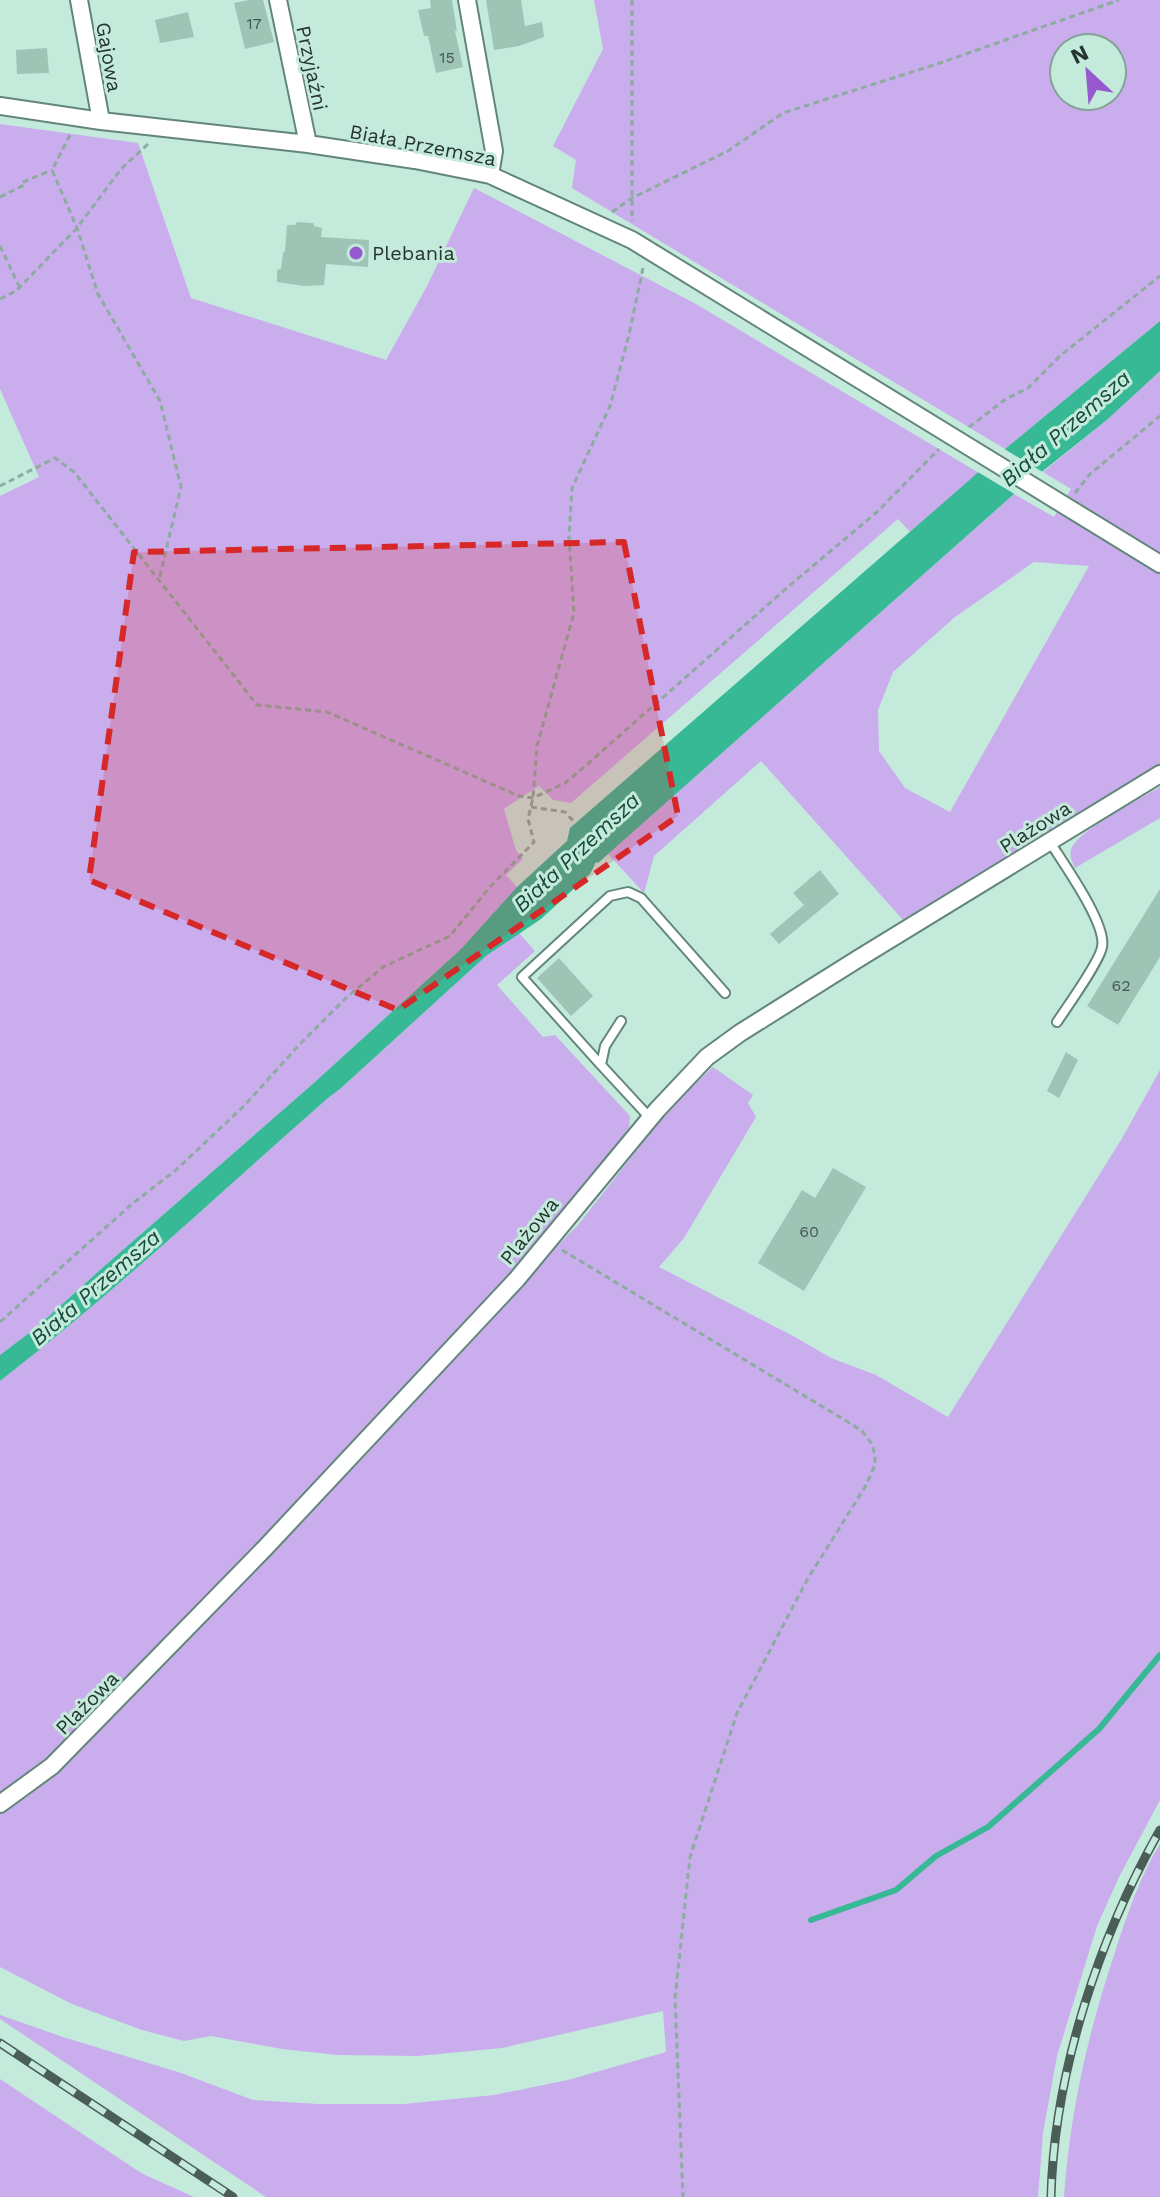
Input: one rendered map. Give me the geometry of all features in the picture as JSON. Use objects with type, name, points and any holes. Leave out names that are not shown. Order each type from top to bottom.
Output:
[{"type":"street","name":"Gajowa","points":[[79,0],[101,121]]},
{"type":"street","name":"Przyjaźni","points":[[278,0],[308,144]]},
{"type":"street","points":[[467,0],[494,151],[490,175]]},
{"type":"street","name":"Biała Przemsza","points":[[0,106],[101,121],[308,144],[490,175],[639,245],[1160,564]]},
{"type":"street","name":"Plażowa","points":[[0,1804],[52,1766],[265,1548],[517,1279],[650,1118],[707,1057],[740,1033],[1160,774]]},
{"type":"lane","points":[[1050,841],[1103,936],[1102,950],[1057,1022]]},
{"type":"lane","points":[[650,1118],[522,977],[610,896],[628,892],[641,898],[725,993]]},
{"type":"lane","points":[[601,1065],[605,1046],[621,1021]]},
{"type":"path","points":[[0,1322],[132,1204],[176,1170],[244,1106],[345,999],[383,967],[450,936],[490,887],[534,842],[528,819],[537,746],[574,613],[569,537],[572,488],[610,406],[629,335],[639,245],[632,198],[632,0]]},
{"type":"path","points":[[595,223],[632,198],[728,151],[783,113],[940,63],[1119,0]]},
{"type":"path","points":[[0,197],[24,185],[23,182],[52,170],[68,138],[72,116]]},
{"type":"path","points":[[0,299],[20,287],[77,228],[121,169],[152,139]]},
{"type":"path","points":[[52,170],[77,228],[98,294],[160,401],[181,487],[159,580]]},
{"type":"path","points":[[0,246],[20,287]]},
{"type":"path","points":[[0,486],[55,458],[74,472],[257,705],[327,712],[519,796],[533,798],[565,783],[877,512],[943,446],[963,444],[964,432],[970,426],[1006,399],[1028,388],[1060,356],[1160,276]]},
{"type":"path","points":[[1064,505],[1090,474],[1160,416]]},
{"type":"path","points":[[531,807],[565,812],[575,823]]},
{"type":"path","points":[[547,1241],[853,1425],[872,1444],[875,1456],[875,1465],[865,1487],[807,1580],[737,1713],[690,1857],[675,1998],[683,2197]]},
{"type":"highlighted area","points":[[624,542],[678,816],[398,1010],[89,880],[134,552]]},
{"type":"shaded area","points":[[594,0],[1160,0],[1160,321],[1005,449],[572,188],[576,160],[553,146],[603,49]]},
{"type":"shaded area","points":[[0,124],[138,143],[191,298],[386,360],[427,286],[474,188],[696,304],[979,473],[910,532],[898,519],[571,803],[553,800],[539,786],[504,809],[516,850],[523,859],[506,875],[517,887],[461,949],[37,1327],[0,1355],[0,496],[39,477],[0,389]]},
{"type":"shaded area","points":[[1160,371],[1160,764],[903,920],[761,761],[654,856],[644,893],[608,854],[1014,494],[1054,517],[1071,489],[1043,472]],"holes":[[[1034,562],[1089,566],[950,812],[905,788],[879,751],[878,710],[893,672],[955,617]]]},
{"type":"shaded area","points":[[1160,787],[1160,818],[1075,868],[1071,850],[1085,833]]},
{"type":"shaded area","points":[[519,933],[535,951],[497,985],[543,1037],[555,1035],[630,1116],[629,1131],[533,1246],[548,1255],[578,1225],[673,1104],[713,1067],[753,1095],[748,1103],[756,1117],[684,1238],[659,1267],[831,1358],[876,1375],[948,1417],[1121,1140],[1160,1070],[1160,1800],[1097,1926],[1057,2056],[1043,2133],[1038,2197],[266,2197],[0,2019],[0,2015],[181,2073],[253,2100],[318,2104],[404,2104],[494,2095],[568,2080],[666,2052],[663,2011],[502,2048],[418,2056],[338,2055],[211,2036],[184,2041],[142,2030],[72,2004],[0,1967],[0,1381],[166,1242],[486,956]]},
{"type":"shaded area","points":[[1160,1844],[1160,2197],[1064,2197],[1076,2103],[1096,2012],[1129,1910]]},
{"type":"shaded area","points":[[0,2079],[141,2173],[194,2197],[0,2197]]},
{"type":"water","points":[[1160,321],[1160,371],[1108,419],[1014,494],[596,862],[590,874],[541,919],[486,956],[166,1242],[0,1381],[0,1355],[37,1327],[461,949],[517,887],[567,841],[570,828],[1005,449]]},
{"type":"pier","points":[[1001,447],[1046,474],[1018,496],[976,471]]},
{"type":"building","points":[[263,0],[274,42],[245,49],[234,3]]},
{"type":"building","points":[[430,0],[452,0],[463,67],[436,73],[428,36],[424,36],[418,10],[431,8]]},
{"type":"building","points":[[486,0],[521,0],[525,26],[542,22],[544,37],[519,46],[494,50]]},
{"type":"building","points":[[188,12],[194,37],[160,43],[155,20]]},
{"type":"building","points":[[47,48],[49,73],[17,74],[16,50]]},
{"type":"building","points":[[313,223],[322,228],[321,237],[369,240],[368,267],[326,264],[324,285],[277,282],[277,270],[281,269],[285,251],[287,225]]},
{"type":"building","points":[[820,870],[839,894],[779,944],[770,934],[804,905],[793,893]]},
{"type":"building","points":[[1160,889],[1160,957],[1118,1025],[1087,1006]]},
{"type":"building","points":[[559,958],[593,996],[571,1016],[537,978]]},
{"type":"building","points":[[1066,1052],[1078,1060],[1059,1098],[1047,1091]]},
{"type":"building","points":[[833,1168],[866,1187],[804,1291],[758,1263],[802,1190],[815,1198]]},
{"type":"waterway","points":[[811,1920],[896,1890],[936,1856],[988,1827],[1099,1729],[1160,1655]]},
{"type":"railway","points":[[1051,2197],[1061,2102],[1084,2007],[1118,1915],[1160,1830]]},
{"type":"railway","points":[[0,2043],[233,2197]]},
{"type":"place","name":"Plebania","points":[[356,253]]}]
